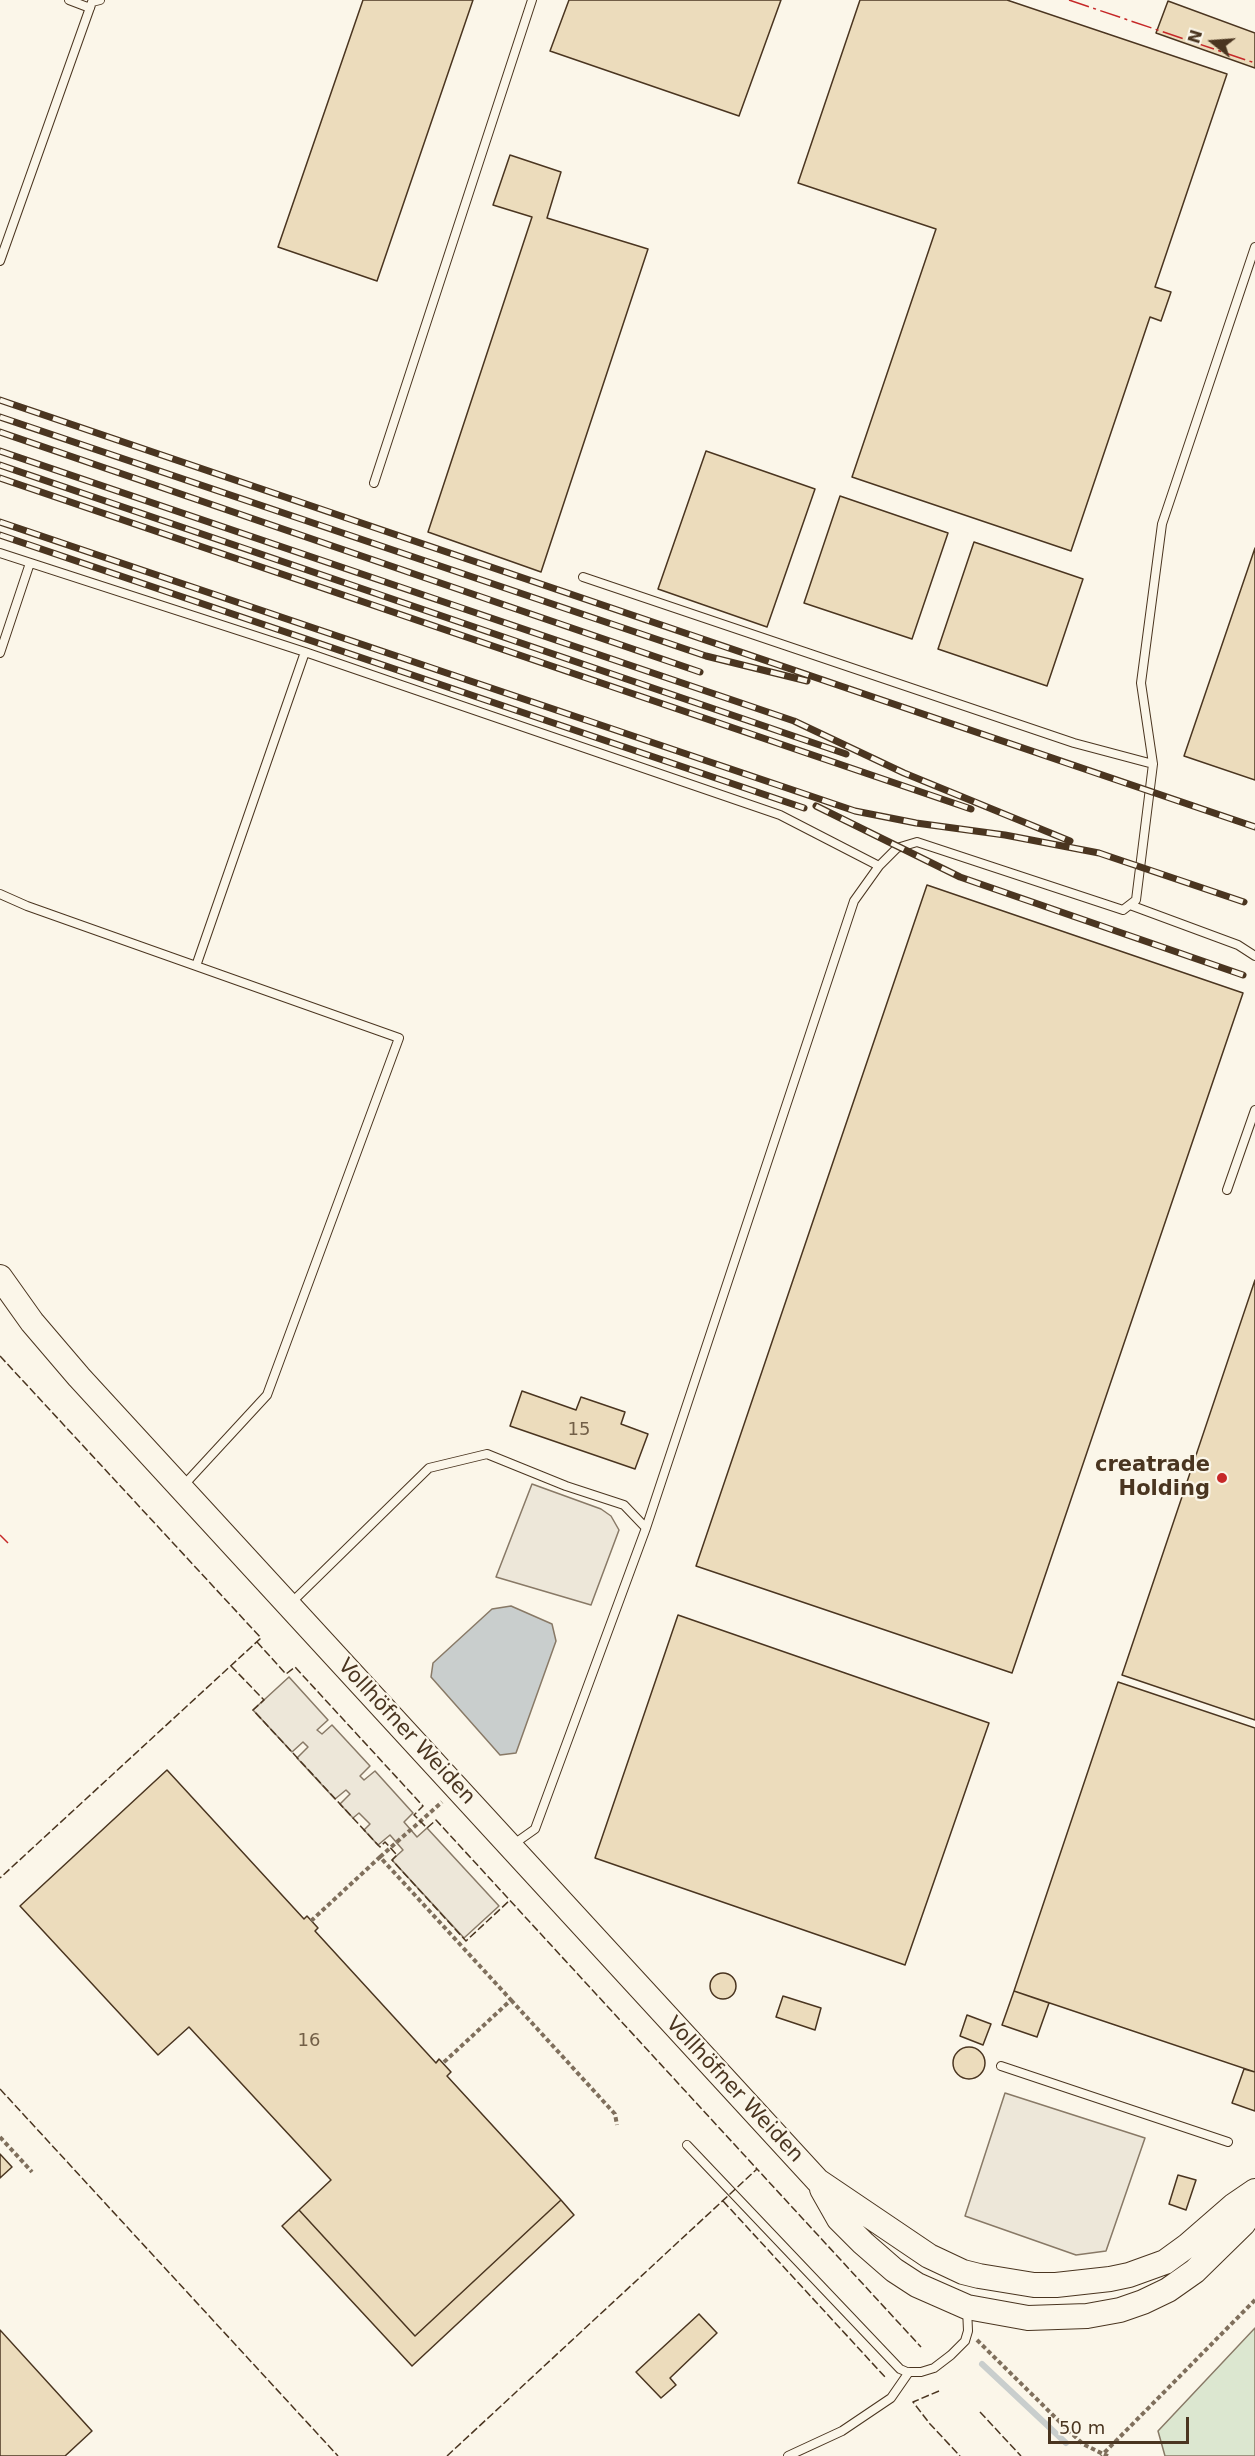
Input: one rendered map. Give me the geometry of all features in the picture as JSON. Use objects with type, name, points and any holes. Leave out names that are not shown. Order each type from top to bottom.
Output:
[{"type":"main road","name":"Vollhöfner Weiden","points":[[0,1277],[53,1348],[818,2181],[840,2219],[878,2257],[917,2285],[967,2307],[1011,2316],[1070,2318],[1120,2310],[1167,2290],[1195,2271],[1243,2224],[1255,2206]]},
{"type":"main road","name":"Vollhöfner Weiden","points":[[818,2181],[929,2256],[963,2272],[1034,2285],[1073,2284],[1129,2275],[1165,2262],[1233,2206],[1255,2191]]},
{"type":"lane","points":[[69,0],[90,8]]},
{"type":"lane","points":[[0,261],[92,2],[99,0]]},
{"type":"lane","points":[[374,483],[532,0]]},
{"type":"lane","points":[[511,1847],[535,1828],[646,1528],[854,901],[879,866],[897,848],[917,842],[1123,910],[1136,900],[1153,764],[1140,682],[1162,524],[1255,247]]},
{"type":"lane","points":[[0,553],[305,652],[780,815],[879,866]]},
{"type":"lane","points":[[0,653],[30,562]]},
{"type":"lane","points":[[583,577],[1074,743],[1153,764]]},
{"type":"lane","points":[[196,966],[305,652]]},
{"type":"lane","points":[[0,894],[27,906],[399,1038],[267,1395],[181,1488]]},
{"type":"lane","points":[[1130,905],[1238,945],[1255,956]]},
{"type":"lane","points":[[1227,1190],[1255,1110]]},
{"type":"lane","points":[[289,1605],[429,1467],[488,1454],[566,1486],[624,1505],[646,1528]]},
{"type":"lane","points":[[1001,2066],[1228,2142]]},
{"type":"lane","points":[[687,2145],[891,2363],[900,2369],[921,2372],[942,2362],[965,2341],[968,2331],[967,2307]]},
{"type":"lane","points":[[788,2456],[842,2431],[891,2398],[909,2372]]},
{"type":"path","points":[[311,1921],[457,1788]]},
{"type":"path","points":[[380,1857],[615,2114],[617,2125]]},
{"type":"path","points":[[443,2063],[512,2000]]},
{"type":"path","points":[[0,2137],[32,2172]]},
{"type":"path","points":[[968,2331],[1083,2444],[1104,2455],[1255,2300]]},
{"type":"green space","points":[[1255,2328],[1255,2456],[1165,2456],[1158,2431]]},
{"type":"shaded area","points":[[532,1484],[601,1509],[611,1516],[619,1530],[591,1605],[496,1577]]},
{"type":"shaded area","points":[[511,1606],[552,1624],[556,1641],[516,1753],[500,1755],[431,1677],[433,1663],[492,1609]]},
{"type":"shaded area","points":[[289,1677],[328,1720],[317,1730],[322,1734],[332,1725],[370,1766],[360,1776],[364,1780],[375,1771],[413,1813],[404,1822],[417,1837],[427,1828],[499,1906],[464,1938],[392,1860],[403,1850],[390,1835],[378,1845],[364,1830],[370,1824],[359,1813],[353,1818],[340,1804],[350,1794],[346,1790],[335,1799],[297,1758],[308,1747],[303,1742],[292,1752],[253,1710]]},
{"type":"shaded area","points":[[1005,2093],[1145,2138],[1106,2251],[1076,2255],[965,2216]]},
{"type":"building","points":[[363,0],[473,0],[377,281],[278,247]]},
{"type":"building","points":[[569,0],[781,0],[739,116],[550,51]]},
{"type":"building","points":[[860,0],[1007,0],[1227,74],[1155,287],[1171,292],[1161,321],[1150,317],[1071,551],[852,477],[936,229],[798,183]]},
{"type":"building","points":[[1168,1],[1255,33],[1255,68],[1156,33]]},
{"type":"building","points":[[510,155],[561,172],[547,218],[648,249],[541,572],[428,532],[532,217],[493,205]]},
{"type":"building","points":[[706,451],[815,489],[767,627],[658,589]]},
{"type":"building","points":[[840,496],[948,533],[912,639],[804,603]]},
{"type":"building","points":[[974,542],[1083,579],[1047,686],[938,649]]},
{"type":"building","points":[[1255,548],[1255,780],[1184,756]]},
{"type":"building","points":[[927,885],[1243,993],[1012,1673],[696,1566]]},
{"type":"building","name":"creatrade Holding","points":[[1255,1280],[1255,1720],[1122,1675]]},
{"type":"building","points":[[522,1391],[576,1410],[581,1397],[625,1412],[621,1424],[648,1434],[635,1469],[510,1426]]},
{"type":"building","points":[[678,1615],[989,1723],[905,1965],[595,1858]]},
{"type":"building","points":[[1118,1682],[1255,1728],[1255,2072],[1014,1991]]},
{"type":"building","points":[[167,1770],[304,1919],[307,1916],[318,1928],[315,1931],[436,2063],[439,2059],[451,2072],[447,2076],[561,2200],[415,2336],[299,2210],[331,2180],[189,2027],[158,2055],[20,1906]]},
{"type":"building","points":[[723,1973],[732,1977],[736,1986],[732,1995],[723,1999],[714,1995],[710,1986],[714,1977]]},
{"type":"building","points":[[1014,1991],[1049,2003],[1037,2037],[1002,2025]]},
{"type":"building","points":[[783,1996],[821,2008],[815,2030],[776,2017]]},
{"type":"building","points":[[967,2015],[991,2024],[983,2045],[960,2036]]},
{"type":"building","points":[[969,2047],[980,2052],[985,2063],[980,2074],[969,2079],[958,2074],[953,2063],[958,2052]]},
{"type":"building","points":[[1244,2069],[1255,2072],[1255,2111],[1232,2103]]},
{"type":"building","points":[[0,2154],[12,2167],[0,2178]]},
{"type":"building","points":[[1178,2175],[1196,2180],[1186,2210],[1169,2204]]},
{"type":"building","points":[[561,2200],[574,2215],[412,2366],[282,2226],[299,2210],[415,2336]]},
{"type":"building","points":[[699,2314],[717,2333],[670,2378],[676,2385],[661,2398],[636,2372]]},
{"type":"building","points":[[0,2330],[92,2431],[65,2456],[0,2456]]},
{"type":"waterway","points":[[982,2364],[1066,2443]]},
{"type":"railway","points":[[0,400],[1255,827]]},
{"type":"railway","points":[[0,417],[706,656],[807,681]]},
{"type":"railway","points":[[0,432],[700,672]]},
{"type":"railway","points":[[0,451],[794,721],[904,773],[1070,841]]},
{"type":"railway","points":[[0,465],[846,754]]},
{"type":"railway","points":[[0,478],[971,809]]},
{"type":"railway","points":[[0,522],[855,811],[1099,853],[1244,902]]},
{"type":"railway","points":[[0,535],[804,808]]},
{"type":"railway","points":[[816,806],[960,877],[1243,975]]},
{"type":"fence","points":[[0,1356],[261,1638],[0,1878]]},
{"type":"fence","points":[[257,1642],[286,1674],[295,1667],[423,1806],[414,1815],[427,1828],[436,1820],[757,2169]]},
{"type":"fence","points":[[231,1666],[264,1700],[253,1710],[378,1845],[380,1847],[385,1842],[397,1855],[392,1860],[466,1941],[510,1900]]},
{"type":"fence","points":[[0,2089],[338,2456]]},
{"type":"fence","points":[[447,2456],[757,2169],[921,2347]]},
{"type":"fence","points":[[723,2201],[885,2377]]},
{"type":"fence","points":[[939,2391],[913,2402],[960,2456]]},
{"type":"fence","points":[[980,2412],[1021,2456]]},
{"type":"power","points":[[1069,0],[1255,63]]},
{"type":"power","points":[[0,1535],[8,1543]]},
{"type":"place","name":"creatrade Holding","points":[[1222,1478]]}]
